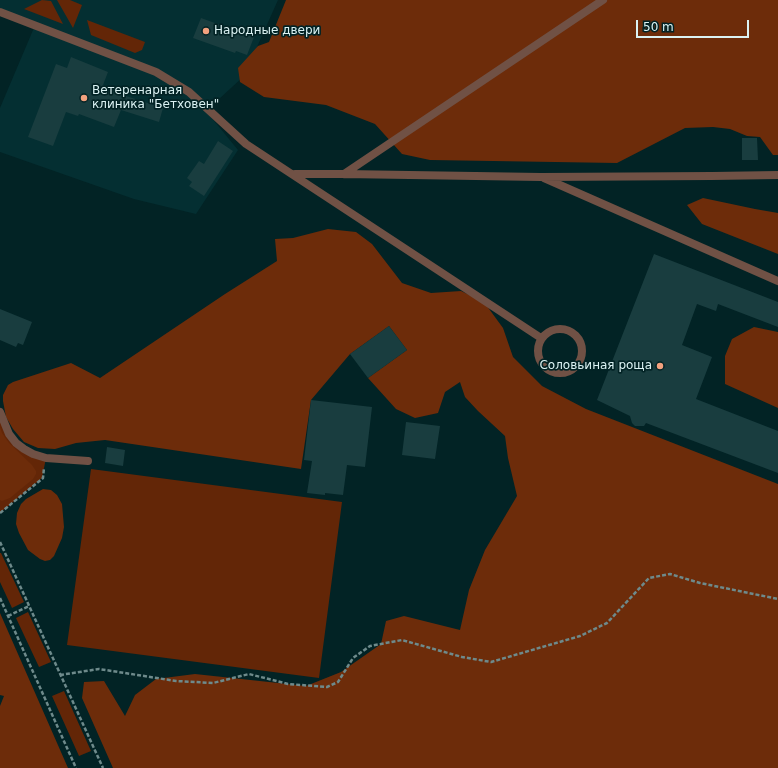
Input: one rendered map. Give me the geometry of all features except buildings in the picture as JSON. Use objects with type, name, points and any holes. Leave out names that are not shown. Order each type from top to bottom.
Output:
[{"type":"lane","points":[[344,174],[603,0]]},
{"type":"lane","points":[[0,12],[156,72],[190,92],[246,144],[294,174],[541,338]]},
{"type":"lane","points":[[294,174],[541,177],[778,174]]},
{"type":"lane","points":[[541,177],[778,281]]},
{"type":"lane","points":[[560,328],[572,331],[580,340],[583,347],[581,360],[574,369],[562,374],[553,372],[546,368],[539,359],[537,349],[541,338],[548,331],[560,328]]},
{"type":"lane","points":[[0,412],[9,434],[16,443],[24,449],[46,458],[88,461]]},
{"type":"path","points":[[0,513],[42,478],[45,465]]},
{"type":"path","points":[[0,542],[1,548],[103,768]]},
{"type":"path","points":[[60,675],[99,669],[176,681],[213,683],[249,674],[288,684],[327,687],[338,682],[354,658],[370,646],[402,640],[462,657],[491,662],[580,636],[607,622],[649,578],[670,574],[700,583],[778,599]]},
{"type":"path","points":[[0,598],[76,768]]},
{"type":"path","points":[[8,616],[29,606]]},
{"type":"shaded area","points":[[0,0],[278,0],[244,76],[206,111],[238,150],[196,214],[134,199],[0,152],[0,108],[36,23],[0,10]]},
{"type":"shaded area","points":[[42,0],[51,1],[63,24],[24,9]]},
{"type":"shaded area","points":[[57,0],[70,0],[82,5],[73,28]]},
{"type":"shaded area","points":[[286,0],[778,0],[778,155],[773,155],[760,137],[747,136],[730,129],[713,127],[685,128],[617,163],[430,160],[402,154],[375,124],[326,105],[264,97],[240,82],[238,68],[258,46],[269,42]]},
{"type":"shaded area","points":[[87,20],[145,42],[142,50],[135,53],[91,35]]},
{"type":"shaded area","points":[[703,198],[778,213],[778,254],[702,224],[687,205]]},
{"type":"shaded area","points":[[328,229],[356,232],[372,244],[402,283],[431,293],[461,291],[484,302],[503,328],[513,357],[542,386],[586,409],[778,484],[778,768],[113,768],[82,698],[84,682],[104,681],[125,716],[135,695],[156,679],[195,674],[306,686],[341,672],[381,644],[386,621],[404,616],[460,630],[469,590],[485,550],[517,496],[508,458],[505,436],[465,397],[460,382],[445,392],[438,413],[415,418],[396,409],[368,378],[407,350],[389,326],[350,354],[311,400],[301,469],[105,440],[76,443],[55,449],[38,448],[24,442],[13,429],[6,417],[3,401],[3,395],[8,385],[71,363],[100,378],[277,261],[275,239],[293,238]]},
{"type":"shaded area","points":[[754,327],[778,332],[778,408],[725,384],[725,356],[732,339]]},
{"type":"shaded area","points":[[0,412],[16,443],[46,458],[42,478],[0,513]]},
{"type":"shaded area","points":[[0,427],[9,443],[32,465],[36,471],[33,479],[10,498],[2,501],[0,500]]},
{"type":"shaded area","points":[[91,469],[342,502],[319,678],[67,645]]},
{"type":"shaded area","points":[[43,489],[51,490],[57,495],[62,504],[64,527],[62,538],[54,556],[50,560],[45,561],[28,550],[16,524],[17,513],[21,504],[26,499]]},
{"type":"shaded area","points":[[0,553],[24,602],[12,608],[0,582]]},
{"type":"shaded area","points":[[28,612],[51,662],[39,667],[16,618]]},
{"type":"shaded area","points":[[0,613],[68,768],[0,768],[0,706],[4,696],[0,695]]},
{"type":"shaded area","points":[[64,691],[91,751],[79,756],[52,696]]},
{"type":"place","name":"Народные двери","points":[[206,31]]},
{"type":"place","name":"Ветеренарная клиника \"Бетховен\"","points":[[84,98]]},
{"type":"place","name":"Соловьиная роща","points":[[660,366]]}]
